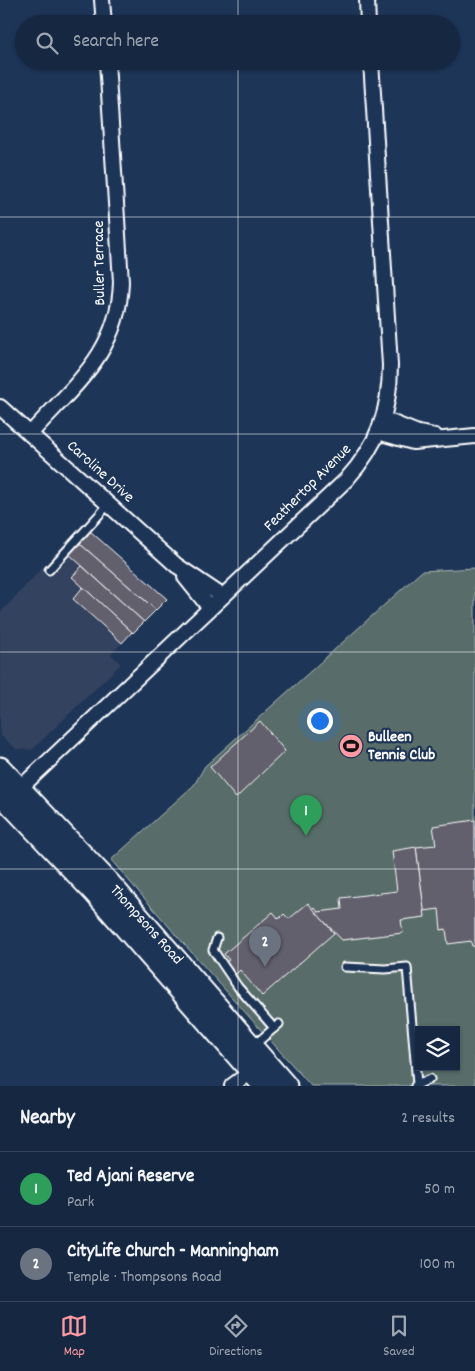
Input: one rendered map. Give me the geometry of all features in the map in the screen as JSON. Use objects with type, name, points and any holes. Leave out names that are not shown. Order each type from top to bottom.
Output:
[{"type":"main road","name":"Thompsons Road","points":[[0,768],[9,794],[96,894],[262,1073]]},
{"type":"street","points":[[102,0],[103,15]]},
{"type":"street","points":[[367,0],[368,15]]},
{"type":"street","name":"Buller Terrace","points":[[30,434],[100,355],[118,314],[121,282],[107,70]]},
{"type":"street","name":"Feathertop Avenue","points":[[9,794],[346,480],[366,455],[381,426],[389,393],[390,364],[372,70]]},
{"type":"street","name":"Caroline Drive","points":[[0,407],[176,564],[222,596]]},
{"type":"street","points":[[381,426],[446,438],[475,436]]},
{"type":"street","name":"Caroline Drive","points":[[176,564],[210,608]]},
{"type":"street","points":[[232,1086],[262,1073]]},
{"type":"lane","points":[[49,570],[109,504]]},
{"type":"lane","points":[[217,938],[213,950],[238,987],[276,1026],[262,1073]]},
{"type":"lane","points":[[345,967],[385,969],[407,967],[416,1085],[430,1079]]},
{"type":"shaded area","points":[[83,524],[167,599],[111,654],[121,664],[32,750],[16,749],[0,735],[0,613]]},
{"type":"green space","points":[[475,568],[475,1086],[311,1086],[111,860],[194,785],[205,766],[422,571]]},
{"type":"building","points":[[90,531],[167,599],[156,610],[79,543]]},
{"type":"building","points":[[79,543],[156,610],[144,622],[69,554]]},
{"type":"building","points":[[82,566],[144,622],[133,633],[72,577]]},
{"type":"building","points":[[83,587],[132,632],[122,643],[73,599]]},
{"type":"building","points":[[260,721],[285,751],[236,798],[210,767]]},
{"type":"building","points":[[475,820],[475,946],[472,946],[471,941],[448,944],[446,929],[441,930],[439,909],[424,911],[416,847],[436,845],[433,826]]},
{"type":"building","points":[[416,847],[425,917],[401,920],[403,933],[342,940],[312,909],[314,907],[318,912],[342,909],[341,898],[397,891],[392,851]]},
{"type":"building","points":[[308,903],[334,933],[262,996],[240,970],[236,974],[226,962],[229,960],[224,954],[273,912],[279,919],[284,914],[289,919]]},
{"type":"place","name":"Bulleen Tennis Club","points":[[351,746]]},
{"type":"place","name":"Ted Ajani Reserve","points":[[306,836]]},
{"type":"place","name":"CityLife Church - Manningham","points":[[265,967]]}]
